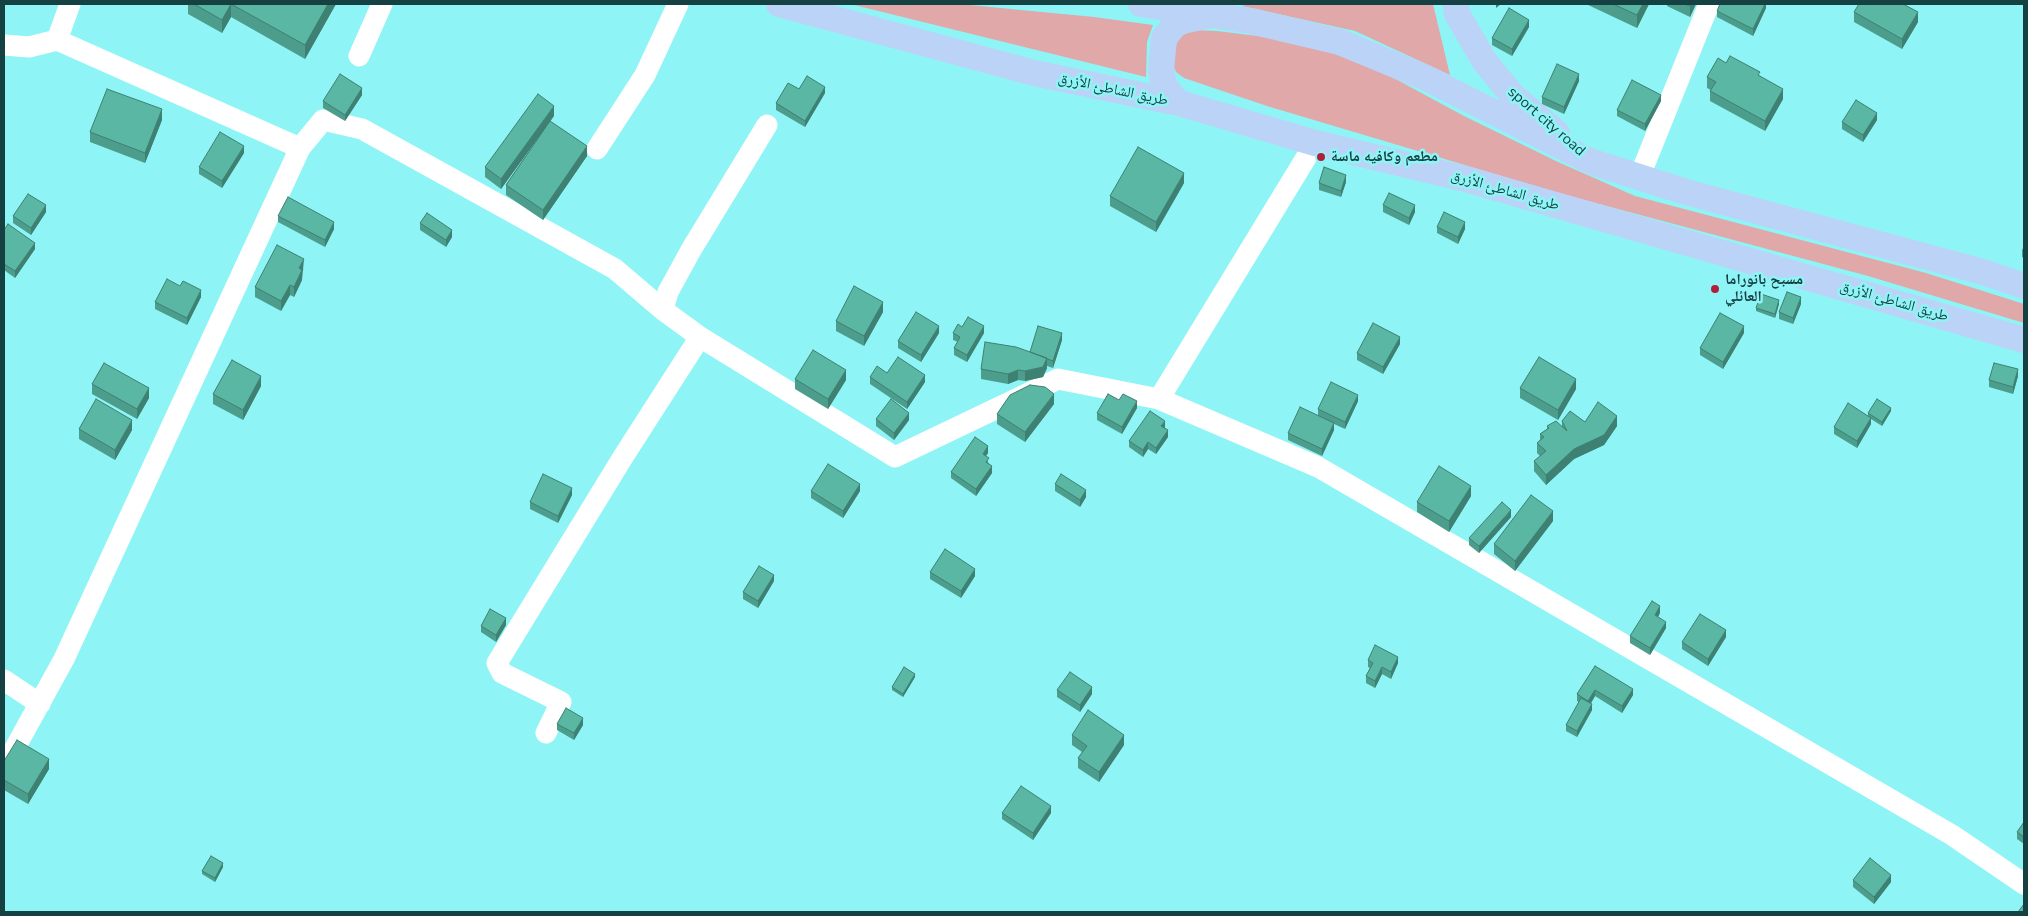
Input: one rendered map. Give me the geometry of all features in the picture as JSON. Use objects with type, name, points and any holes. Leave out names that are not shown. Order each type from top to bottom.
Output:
[{"type":"main road","points":[[1140,4],[1222,9],[1340,42],[1424,76],[1592,162],[1639,178],[1776,217],[1983,272],[2024,286]]},
{"type":"main road","name":"sport city road","points":[[1456,4],[1457,14],[1485,62],[1513,96],[1592,162]]},
{"type":"main road","name":"طريق الشاطئ الأزرق","points":[[791,5],[1034,73],[1179,103],[1315,143],[1462,178],[2024,340]]},
{"type":"main road","points":[[1179,103],[1164,86],[1161,70],[1164,38],[1177,22],[1222,9]]},
{"type":"street","points":[[56,40],[70,4]]},
{"type":"street","points":[[359,56],[382,4]]},
{"type":"street","points":[[597,149],[645,75],[678,4]]},
{"type":"street","points":[[1639,178],[1709,4]]},
{"type":"street","points":[[4,45],[29,48],[56,40],[300,148]]},
{"type":"street","points":[[4,768],[64,659],[300,148],[323,120],[362,129],[615,269],[662,310],[700,337],[895,458],[1058,379],[1158,399],[1318,467],[1952,835],[2024,884]]},
{"type":"street","points":[[662,310],[668,292],[691,250],[767,125]]},
{"type":"street","points":[[1158,399],[1315,143]]},
{"type":"street","points":[[546,733],[561,702],[502,673],[497,663],[700,337]]},
{"type":"street","points":[[4,680],[40,704]]},
{"type":"shaded area","points":[[850,4],[959,4],[1094,17],[1153,25],[1147,42],[1146,77]]},
{"type":"shaded area","points":[[1247,4],[1433,4],[1450,75],[1355,31],[1242,6]]},
{"type":"shaded area","points":[[1193,30],[1274,38],[1330,52],[1390,76],[1464,116],[1558,162],[1635,196],[1926,273],[2024,304],[2024,323],[1868,276],[1562,194],[1267,106],[1184,78],[1176,72],[1171,60],[1179,37]]},
{"type":"building","points":[[194,4],[231,4],[222,20]]},
{"type":"building","points":[[231,4],[328,4],[305,45]]},
{"type":"building","points":[[1613,4],[1643,4],[1637,15]]},
{"type":"building","points":[[1720,4],[1765,4],[1753,29],[1717,11]]},
{"type":"building","points":[[1859,4],[1903,4],[1918,12],[1902,39],[1854,12]]},
{"type":"building","points":[[1509,8],[1529,20],[1512,49],[1492,38]]},
{"type":"building","points":[[1730,56],[1760,72],[1758,75],[1783,89],[1765,121],[1710,91],[1716,82],[1707,77],[1718,58],[1726,63]]},
{"type":"building","points":[[1557,64],[1579,74],[1564,107],[1542,97]]},
{"type":"building","points":[[340,74],[362,88],[345,115],[323,101]]},
{"type":"building","points":[[807,76],[825,87],[805,121],[776,103],[788,83],[799,89]]},
{"type":"building","points":[[1632,80],[1661,95],[1645,124],[1617,110]]},
{"type":"building","points":[[107,89],[162,109],[145,153],[90,132]]},
{"type":"building","points":[[538,94],[554,106],[501,179],[485,167]]},
{"type":"building","points":[[1856,100],[1877,113],[1863,135],[1842,122]]},
{"type":"building","points":[[550,121],[587,146],[543,210],[506,185]]},
{"type":"building","points":[[220,132],[244,146],[222,181],[199,167]]},
{"type":"building","points":[[1138,147],[1184,173],[1156,222],[1110,196]]},
{"type":"building","points":[[1324,167],[1346,175],[1341,191],[1319,183]]},
{"type":"building","points":[[1389,193],[1415,205],[1409,218],[1383,205]]},
{"type":"building","points":[[28,194],[46,205],[31,228],[13,216]]},
{"type":"building","points":[[288,197],[334,222],[325,240],[278,216]]},
{"type":"building","points":[[1444,212],[1465,222],[1458,237],[1437,227]]},
{"type":"building","points":[[427,213],[452,230],[446,240],[420,223]]},
{"type":"building","points":[[8,224],[35,243],[15,271],[4,264],[4,230]]},
{"type":"building","points":[[277,245],[304,259],[299,268],[302,270],[294,287],[290,285],[281,301],[255,287]]},
{"type":"building","points":[[167,279],[180,286],[183,281],[201,290],[187,318],[155,302]]},
{"type":"building","points":[[854,286],[883,302],[864,336],[836,321]]},
{"type":"building","points":[[1787,292],[1801,297],[1793,318],[1779,312]]},
{"type":"building","points":[[1761,294],[1779,300],[1775,314],[1756,308]]},
{"type":"building","points":[[916,312],[939,326],[921,355],[898,341]]},
{"type":"building","points":[[1720,313],[1744,326],[1723,362],[1700,348]]},
{"type":"building","points":[[968,317],[984,326],[967,355],[954,348],[960,337],[953,333],[958,324],[962,327]]},
{"type":"building","points":[[1373,323],[1400,337],[1383,367],[1357,353]]},
{"type":"building","points":[[1038,326],[1062,333],[1053,361],[1030,352]]},
{"type":"building","points":[[985,342],[1016,347],[1047,358],[1043,367],[1025,371],[1018,370],[1008,374],[981,369]]},
{"type":"building","points":[[813,350],[846,370],[828,399],[795,379]]},
{"type":"building","points":[[898,357],[925,375],[907,402],[870,377],[877,366],[887,373]]},
{"type":"building","points":[[1539,357],[1576,379],[1558,410],[1520,388]]},
{"type":"building","points":[[232,360],[261,376],[243,410],[213,394]]},
{"type":"building","points":[[104,363],[149,388],[137,409],[92,384]]},
{"type":"building","points":[[1994,363],[2018,369],[2013,387],[1989,380]]},
{"type":"building","points":[[1331,382],[1358,395],[1345,422],[1318,409]]},
{"type":"building","points":[[1030,385],[1045,387],[1054,394],[1025,432],[997,414],[1010,395]]},
{"type":"building","points":[[1108,394],[1119,400],[1123,394],[1137,401],[1122,427],[1097,413]]},
{"type":"building","points":[[96,399],[132,420],[115,450],[79,429]]},
{"type":"building","points":[[891,399],[909,413],[894,433],[876,419]]},
{"type":"building","points":[[1877,399],[1891,408],[1882,422],[1868,413]]},
{"type":"building","points":[[1598,402],[1617,416],[1604,435],[1574,449],[1546,475],[1534,461],[1546,451],[1537,443],[1544,437],[1540,434],[1549,428],[1547,426],[1556,421],[1567,431],[1562,421],[1570,411],[1585,422]]},
{"type":"building","points":[[1848,403],[1871,418],[1857,441],[1834,427]]},
{"type":"building","points":[[1300,407],[1334,423],[1322,449],[1288,433]]},
{"type":"building","points":[[1150,411],[1165,421],[1161,426],[1168,430],[1156,448],[1148,442],[1143,450],[1129,441]]},
{"type":"building","points":[[975,437],[988,446],[983,454],[989,458],[986,462],[992,466],[976,489],[951,472]]},
{"type":"building","points":[[828,464],[860,484],[843,511],[811,491]]},
{"type":"building","points":[[1439,466],[1471,486],[1449,521],[1417,502]]},
{"type":"building","points":[[543,474],[572,488],[558,516],[530,502]]},
{"type":"building","points":[[1061,474],[1086,490],[1080,500],[1055,484]]},
{"type":"building","points":[[1531,495],[1553,511],[1515,561],[1494,544]]},
{"type":"building","points":[[1502,502],[1511,510],[1479,546],[1469,538]]},
{"type":"building","points":[[945,549],[975,569],[961,591],[930,572]]},
{"type":"building","points":[[759,566],[774,575],[758,601],[743,592]]},
{"type":"building","points":[[1652,601],[1660,606],[1655,615],[1666,622],[1650,648],[1630,636]]},
{"type":"building","points":[[490,609],[506,618],[496,635],[481,626]]},
{"type":"building","points":[[1700,614],[1726,630],[1708,659],[1682,642]]},
{"type":"building","points":[[1375,645],[1398,657],[1391,672],[1382,667],[1375,681],[1366,676],[1373,663],[1368,660]]},
{"type":"building","points":[[1595,666],[1633,689],[1622,706],[1595,690],[1588,701],[1577,694]]},
{"type":"building","points":[[904,667],[915,674],[903,694],[892,687]]},
{"type":"building","points":[[1070,672],[1092,687],[1080,705],[1057,690]]},
{"type":"building","points":[[1581,698],[1592,704],[1577,731],[1566,725]]},
{"type":"building","points":[[566,708],[583,718],[574,733],[557,724]]},
{"type":"building","points":[[1088,710],[1124,735],[1099,772],[1078,758],[1087,746],[1072,735]]},
{"type":"building","points":[[17,740],[49,759],[28,794],[4,780],[4,761]]},
{"type":"building","points":[[1021,786],[1051,806],[1033,833],[1002,813]]},
{"type":"building","points":[[2024,822],[2024,837],[2017,832]]},
{"type":"building","points":[[211,856],[223,863],[215,878],[202,871]]},
{"type":"building","points":[[1870,858],[1891,875],[1874,897],[1853,880]]},
{"type":"building","points":[[2024,904],[2024,912],[2018,912]]},
{"type":"place","name":"مطعم وكافيه ماسة","points":[[1321,157]]},
{"type":"place","name":"مسبح بانوراما العائلي","points":[[1715,289]]}]
